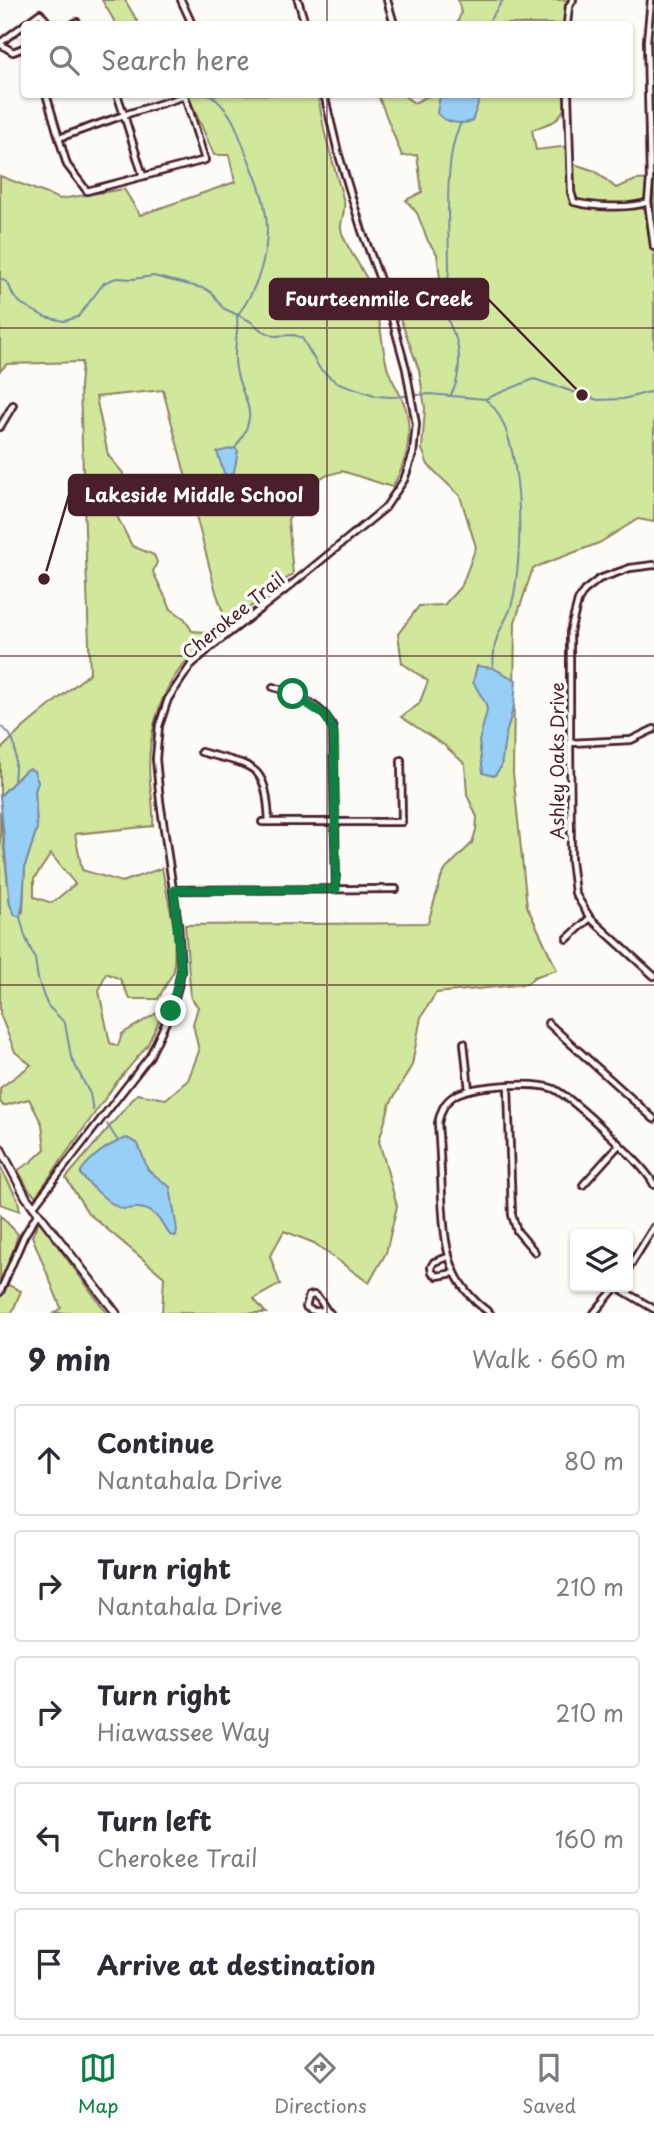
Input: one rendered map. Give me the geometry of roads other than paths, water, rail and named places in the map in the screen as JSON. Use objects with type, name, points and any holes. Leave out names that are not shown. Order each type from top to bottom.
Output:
[{"type":"street","points":[[181,0],[191,21]]},
{"type":"street","points":[[298,0],[304,21]]},
{"type":"street","points":[[387,0],[393,21]]},
{"type":"street","points":[[567,21],[569,6],[573,0]]},
{"type":"street","points":[[651,0],[647,33],[650,179],[648,202],[654,247]]},
{"type":"street","points":[[30,21],[40,13],[47,21]]},
{"type":"street","points":[[21,28],[0,43],[13,52],[21,49]]},
{"type":"street","points":[[47,98],[68,165],[87,191],[205,160],[186,98]]},
{"type":"street","points":[[118,98],[143,176]]},
{"type":"street","points":[[59,138],[179,98]]},
{"type":"street","name":"Cherokee Trail","points":[[0,1292],[36,1210],[150,1056],[171,1011],[180,978],[174,890],[159,801],[156,759],[159,726],[168,699],[191,665],[211,646],[365,526],[391,501],[404,480],[413,454],[416,432],[409,381],[385,293],[362,231],[322,98]]},
{"type":"street","points":[[568,98],[571,192],[575,202],[603,206],[640,205],[648,202]]},
{"type":"street","points":[[0,428],[13,405]]},
{"type":"street","name":"Ashley Oaks Drive","points":[[654,565],[630,568],[598,579],[584,591],[578,601],[570,632],[573,884],[579,901],[590,918],[654,976]]},
{"type":"street","points":[[273,687],[312,705],[331,722],[334,733],[336,889]]},
{"type":"street","points":[[570,743],[631,740],[654,729]]},
{"type":"street","points":[[201,752],[241,763],[257,772],[266,786],[270,822]]},
{"type":"street","points":[[262,822],[402,822],[401,760]]},
{"type":"street","points":[[174,890],[396,889]]},
{"type":"street","points":[[567,939],[590,918]]},
{"type":"street","points":[[548,1023],[654,1119]]},
{"type":"street","points":[[464,1043],[469,1090]]},
{"type":"street","points":[[490,1313],[470,1297],[454,1273],[444,1236],[438,1123],[441,1111],[458,1093],[508,1086],[540,1085],[557,1091],[647,1171],[654,1185]]},
{"type":"street","points":[[508,1086],[512,1215],[524,1241],[535,1252]]},
{"type":"street","points":[[583,1185],[619,1145]]},
{"type":"street","points":[[0,1148],[14,1177],[36,1210],[116,1313]]},
{"type":"street","points":[[633,1261],[654,1227]]},
{"type":"street","points":[[448,1257],[434,1262],[432,1272],[437,1276],[454,1273]]},
{"type":"street","points":[[594,1313],[613,1292]]},
{"type":"street","points":[[625,1292],[654,1309]]},
{"type":"street","points":[[324,1310],[310,1310],[306,1307],[306,1301],[314,1294],[324,1310],[330,1313]]},
{"type":"water","points":[[440,98],[480,98],[472,121],[453,122],[437,113]]},
{"type":"water","points":[[235,448],[238,451],[234,472],[228,476],[224,473],[217,452]]},
{"type":"water","points":[[477,666],[493,668],[516,680],[514,705],[501,767],[494,776],[483,773],[479,741],[487,711],[486,704],[473,682]]},
{"type":"water","points":[[30,769],[34,771],[38,782],[35,791],[37,828],[25,866],[20,917],[15,915],[10,905],[0,796]]},
{"type":"water","points":[[127,1138],[138,1144],[148,1170],[170,1187],[176,1236],[170,1235],[148,1210],[115,1206],[81,1175],[81,1171],[96,1155]]},
{"type":"waterway","points":[[489,21],[503,0]]},
{"type":"waterway","points":[[214,98],[229,114],[236,127],[260,187],[267,223],[262,266],[252,293],[237,316],[235,360],[249,413],[244,434],[235,448]]},
{"type":"waterway","points":[[450,396],[458,376],[459,360],[458,345],[446,309],[449,266],[448,193],[455,137],[461,123]]},
{"type":"waterway","points":[[0,278],[8,283],[14,297],[22,304],[45,317],[64,321],[78,317],[104,283],[116,278],[153,276],[206,289],[223,308],[250,321],[261,330],[274,336],[294,335],[302,338],[320,369],[336,382],[377,396],[429,394],[485,399],[534,379],[598,400],[623,399],[654,391]]},
{"type":"waterway","points":[[486,400],[499,415],[509,438],[515,467],[519,530],[515,587],[511,607],[495,644],[493,668]]},
{"type":"waterway","points":[[0,726],[7,731],[14,743],[14,782]]},
{"type":"waterway","points":[[20,917],[35,959],[44,997],[48,1006],[65,1023],[71,1057],[90,1094],[93,1110]]},
{"type":"waterway","points":[[107,1124],[118,1141]]},
{"type":"place","name":"Fourteenmile Creek","points":[[582,395]]},
{"type":"place","name":"Lakeside Middle School","points":[[44,579]]}]
